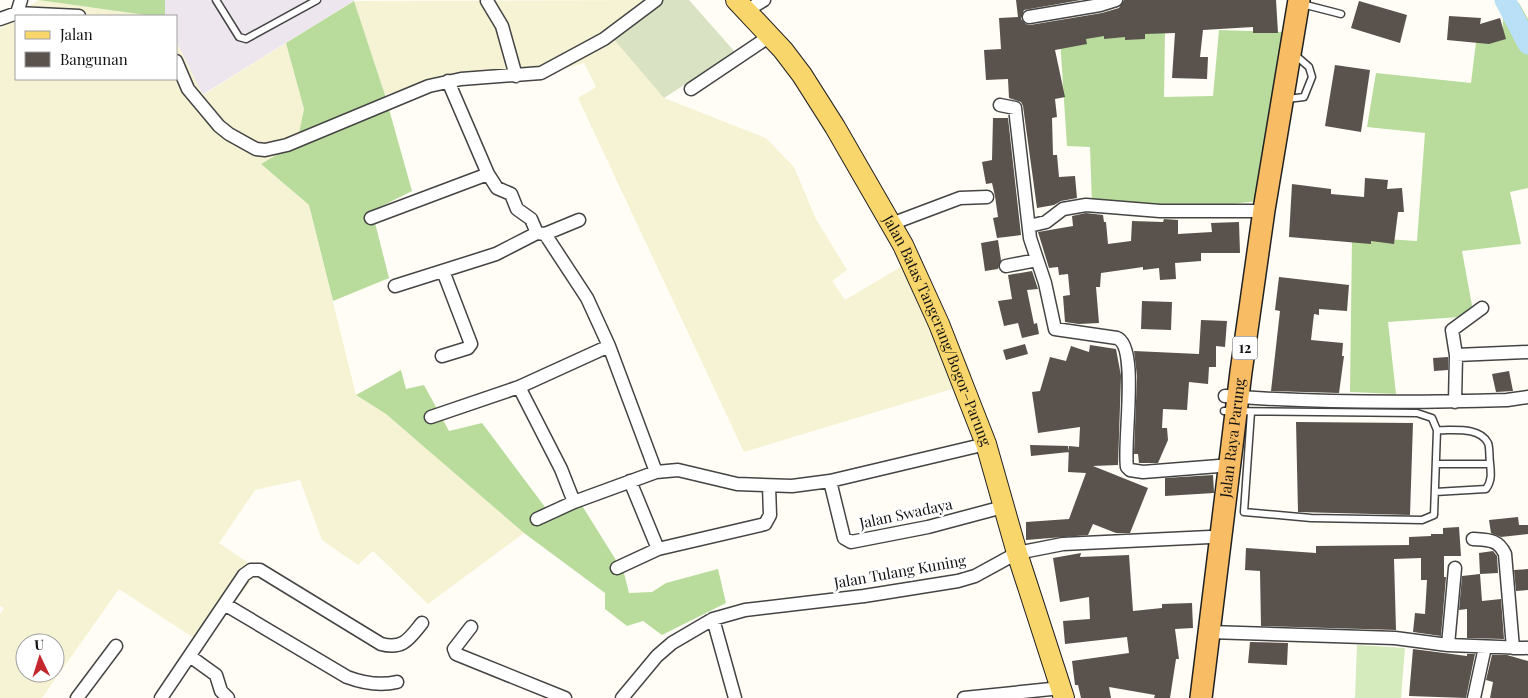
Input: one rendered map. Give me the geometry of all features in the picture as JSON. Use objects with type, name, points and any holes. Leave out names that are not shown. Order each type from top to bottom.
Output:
[{"type":"highway","name":"Jalan Raya Parung","points":[[1201,698],[1200,666],[1210,537],[1219,466],[1235,405],[1264,210],[1291,52],[1295,1]]},
{"type":"highway","name":"Jalan Raya Parung","points":[[1189,698],[1209,632],[1234,510],[1235,405],[1253,211],[1295,1]]},
{"type":"main road","name":"Jalan Batas Tangerang/Bogor–Parung","points":[[741,6],[770,36],[802,75],[835,127],[903,245],[924,289],[986,444],[1017,553],[1063,693]]},
{"type":"street","points":[[17,13],[21,0]]},
{"type":"street","points":[[178,66],[188,89],[219,126],[248,146],[265,150],[287,144],[341,123],[412,92],[448,81],[541,73],[573,58],[604,39],[656,0]]},
{"type":"street","points":[[741,6],[764,0]]},
{"type":"street","points":[[1029,17],[1107,4],[1116,0]]},
{"type":"street","points":[[487,1],[502,26],[516,76]]},
{"type":"street","points":[[0,19],[17,13],[58,15]]},
{"type":"street","points":[[690,89],[770,36]]},
{"type":"street","points":[[448,81],[488,174],[497,188],[511,194],[517,209],[531,219],[587,298],[608,346],[656,472]]},
{"type":"street","points":[[1000,105],[1015,108],[1029,226],[1047,291],[1055,329],[1117,338],[1122,340],[1126,346],[1129,388],[1126,461],[1130,470],[1143,472],[1219,466]]},
{"type":"street","points":[[371,218],[488,174]]},
{"type":"street","points":[[891,224],[956,200],[987,197]]},
{"type":"street","points":[[1029,226],[1046,222],[1063,209],[1086,205],[1160,211],[1253,211]]},
{"type":"street","points":[[394,286],[496,254],[541,233],[579,220]]},
{"type":"street","points":[[1006,266],[1037,260]]},
{"type":"street","points":[[442,356],[468,348],[471,344],[443,271]]},
{"type":"street","points":[[1455,402],[1456,355],[1452,330],[1482,308]]},
{"type":"street","points":[[431,418],[519,387],[608,346]]},
{"type":"street","points":[[1456,355],[1528,352]]},
{"type":"street","points":[[519,387],[561,469],[574,502]]},
{"type":"street","points":[[1235,405],[1314,402],[1455,402],[1528,397]]},
{"type":"street","points":[[537,519],[574,502],[656,472],[678,470],[737,484],[769,486],[830,481],[986,444]]},
{"type":"street","points":[[630,481],[658,549]]},
{"type":"street","name":"Jalan Swadaya","points":[[830,481],[844,538],[851,542],[928,527],[1003,507]]},
{"type":"street","points":[[617,568],[658,549],[765,524],[770,516],[769,486]]},
{"type":"street","name":"Jalan Tulang Kuning","points":[[622,698],[657,656],[672,643],[713,619],[745,610],[864,596],[958,582],[975,576],[1017,553],[1063,544],[1210,537]]},
{"type":"street","points":[[1473,539],[1495,541],[1502,546],[1505,554],[1513,648]]},
{"type":"street","points":[[1448,645],[1455,568]]},
{"type":"street","points":[[161,698],[191,657],[244,575],[252,570],[257,569],[381,644],[400,646],[406,643],[422,624]]},
{"type":"street","points":[[226,605],[347,677],[358,681],[379,684],[397,682]]},
{"type":"street","points":[[713,619],[735,698]]},
{"type":"street","points":[[471,627],[454,649],[456,654],[565,698]]},
{"type":"street","points":[[1209,632],[1395,638],[1448,645],[1528,648]]},
{"type":"street","points":[[77,698],[116,646]]},
{"type":"street","points":[[1474,698],[1485,647]]},
{"type":"street","points":[[191,657],[216,675],[221,691],[228,698]]},
{"type":"street","points":[[964,698],[1063,693]]},
{"type":"lane","points":[[216,0],[239,37],[246,39],[316,0]]},
{"type":"lane","points":[[1295,1],[1341,14]]},
{"type":"lane","points":[[1234,510],[1302,518],[1422,520],[1434,515],[1436,464],[1436,430],[1432,418],[1417,414],[1306,411],[1235,405]]},
{"type":"lane","points":[[1435,492],[1486,489],[1490,484],[1488,444],[1481,436],[1473,432],[1436,430]]},
{"type":"lane","points":[[1436,464],[1490,464]]},
{"type":"shaded area","points":[[38,0],[146,15],[18,15]]},
{"type":"shaded area","points":[[165,0],[355,0],[202,95],[178,45],[178,15],[165,15]]},
{"type":"shaded area","points":[[651,0],[664,98],[766,138],[794,167],[816,219],[847,270],[832,281],[845,300],[909,262],[949,320],[972,375],[962,386],[744,452],[578,98],[596,87],[584,63],[533,78],[467,72],[385,95],[354,1]]},
{"type":"shaded area","points":[[15,17],[15,80],[178,80],[178,45],[203,95],[286,43],[304,109],[297,144],[261,164],[309,205],[356,395],[386,414],[524,533],[428,604],[373,551],[358,565],[322,540],[300,480],[255,490],[219,543],[259,570],[203,644],[119,589],[65,665],[65,633],[15,633],[15,683],[53,683],[42,698],[0,698],[0,614],[4,608],[0,606],[0,29]]},
{"type":"green space","points":[[38,0],[165,0],[165,15],[146,15]]},
{"type":"green space","points":[[651,0],[689,0],[735,52],[664,98],[606,30]]},
{"type":"green space","points":[[354,1],[385,95],[412,191],[372,211],[389,278],[333,301],[309,205],[261,164],[297,143],[304,109],[286,43]]},
{"type":"green space","points":[[1519,3],[1528,19],[1528,188],[1510,192],[1521,244],[1462,251],[1474,316],[1388,322],[1396,394],[1350,392],[1352,237],[1417,241],[1425,133],[1367,127],[1376,73],[1471,83],[1477,34],[1503,34],[1503,8]]},
{"type":"green space","points":[[1219,30],[1282,32],[1259,201],[1194,208],[1092,204],[1090,147],[1067,146],[1060,39],[1165,31],[1164,97],[1213,96]]},
{"type":"green space","points":[[401,370],[406,389],[424,385],[449,431],[482,423],[554,519],[581,504],[624,573],[629,593],[652,592],[666,583],[718,569],[726,603],[662,635],[643,621],[627,626],[605,609],[605,593],[524,533],[386,414],[356,395]]},
{"type":"green space","points":[[1357,645],[1405,648],[1401,698],[1355,698]]},
{"type":"building","points":[[1016,0],[1081,0],[1024,10],[1021,19],[1030,25],[1102,13],[1119,8],[1124,0],[1276,0],[1278,33],[1253,33],[1253,27],[1203,30],[1200,57],[1208,57],[1207,79],[1172,78],[1175,33],[1145,34],[1145,39],[1125,40],[1125,37],[1104,39],[1104,36],[1086,39],[1087,44],[1055,50],[1065,97],[1055,99],[1057,117],[1052,118],[1053,155],[1057,155],[1059,177],[1075,176],[1077,198],[1037,208],[1023,106],[1021,102],[1009,98],[1008,79],[986,80],[984,50],[1001,49],[999,18],[1018,17]]},
{"type":"building","points":[[1359,1],[1407,15],[1400,43],[1351,28]]},
{"type":"building","points":[[1449,16],[1481,18],[1480,24],[1500,18],[1506,39],[1489,44],[1447,40]]},
{"type":"building","points":[[1335,65],[1370,70],[1361,132],[1325,126]]},
{"type":"building","points":[[993,118],[1008,118],[1021,235],[997,238],[993,218],[998,217],[995,196],[992,183],[986,184],[982,162],[992,160]]},
{"type":"building","points":[[1365,178],[1388,180],[1387,189],[1402,188],[1404,212],[1398,212],[1394,244],[1371,241],[1371,244],[1289,237],[1292,184],[1331,189],[1331,194],[1364,197]]},
{"type":"building","points":[[1086,213],[1103,215],[1104,222],[1106,222],[1108,244],[1131,241],[1132,221],[1163,222],[1164,219],[1178,220],[1178,234],[1212,232],[1211,223],[1239,222],[1240,253],[1201,253],[1201,261],[1175,263],[1176,279],[1160,280],[1159,268],[1143,270],[1143,267],[1101,273],[1100,287],[1096,287],[1099,323],[1079,324],[1065,322],[1063,296],[1070,295],[1068,274],[1059,275],[1058,267],[1049,268],[1038,232],[1073,226],[1072,216]]},
{"type":"building","points":[[998,240],[1001,260],[998,269],[985,271],[981,243]]},
{"type":"building","points":[[1032,271],[1038,289],[1027,290],[1034,324],[1037,323],[1039,334],[1022,338],[1018,323],[1004,326],[998,301],[1012,299],[1008,275]]},
{"type":"building","points":[[1279,277],[1349,285],[1347,311],[1319,309],[1319,315],[1314,314],[1311,340],[1343,343],[1342,356],[1344,356],[1339,393],[1271,391],[1280,311],[1275,310]]},
{"type":"building","points":[[1142,301],[1172,302],[1171,330],[1141,329]]},
{"type":"building","points":[[1201,320],[1227,321],[1225,347],[1216,346],[1216,367],[1209,367],[1208,384],[1189,382],[1187,410],[1163,409],[1162,428],[1167,428],[1168,440],[1158,463],[1139,463],[1138,454],[1134,454],[1137,376],[1134,351],[1199,354]]},
{"type":"building","points":[[1025,344],[1028,354],[1006,360],[1003,350]]},
{"type":"building","points":[[1090,345],[1116,349],[1121,376],[1118,465],[1093,466],[1148,488],[1130,533],[1116,533],[1093,524],[1088,535],[1026,540],[1026,522],[1069,519],[1086,473],[1068,472],[1069,446],[1079,447],[1080,427],[1038,433],[1032,392],[1040,391],[1050,357],[1066,361],[1071,346],[1089,352]]},
{"type":"building","points":[[1448,357],[1448,370],[1434,371],[1433,358]]},
{"type":"building","points":[[1509,371],[1513,391],[1496,392],[1492,374]]},
{"type":"building","points":[[1296,422],[1413,423],[1410,515],[1298,512]]},
{"type":"building","points":[[1030,445],[1068,446],[1069,452],[1031,456]]},
{"type":"building","points":[[1213,475],[1214,493],[1165,496],[1165,478]]},
{"type":"building","points":[[1518,517],[1519,525],[1528,525],[1528,534],[1501,537],[1491,533],[1489,520]]},
{"type":"building","points":[[1459,527],[1461,556],[1444,556],[1444,577],[1446,577],[1441,636],[1413,632],[1415,613],[1425,614],[1427,580],[1421,580],[1421,558],[1394,559],[1396,630],[1261,626],[1260,571],[1245,570],[1246,548],[1316,553],[1316,546],[1409,545],[1409,537],[1443,534],[1443,528]]},
{"type":"building","points":[[1493,551],[1497,556],[1498,573],[1480,574],[1479,553]]},
{"type":"building","points":[[1081,553],[1080,557],[1129,555],[1133,611],[1162,608],[1162,604],[1192,603],[1193,628],[1175,629],[1179,659],[1176,659],[1170,698],[1154,698],[1155,695],[1109,687],[1111,698],[1081,698],[1078,685],[1075,685],[1072,661],[1129,653],[1127,637],[1065,644],[1063,621],[1090,619],[1089,597],[1060,602],[1053,558]]},
{"type":"building","points":[[1528,569],[1528,590],[1516,591],[1514,570]]},
{"type":"building","points":[[1480,574],[1482,601],[1501,599],[1504,639],[1467,638],[1467,609],[1459,610],[1462,576]]},
{"type":"building","points":[[1250,642],[1288,643],[1287,665],[1248,663]]},
{"type":"building","points":[[1413,649],[1467,656],[1467,654],[1475,654],[1466,698],[1409,696]]},
{"type":"building","points":[[1492,655],[1507,655],[1528,661],[1528,698],[1490,698],[1493,682],[1486,680]]},
{"type":"waterway","points":[[1505,0],[1528,44]]}]
